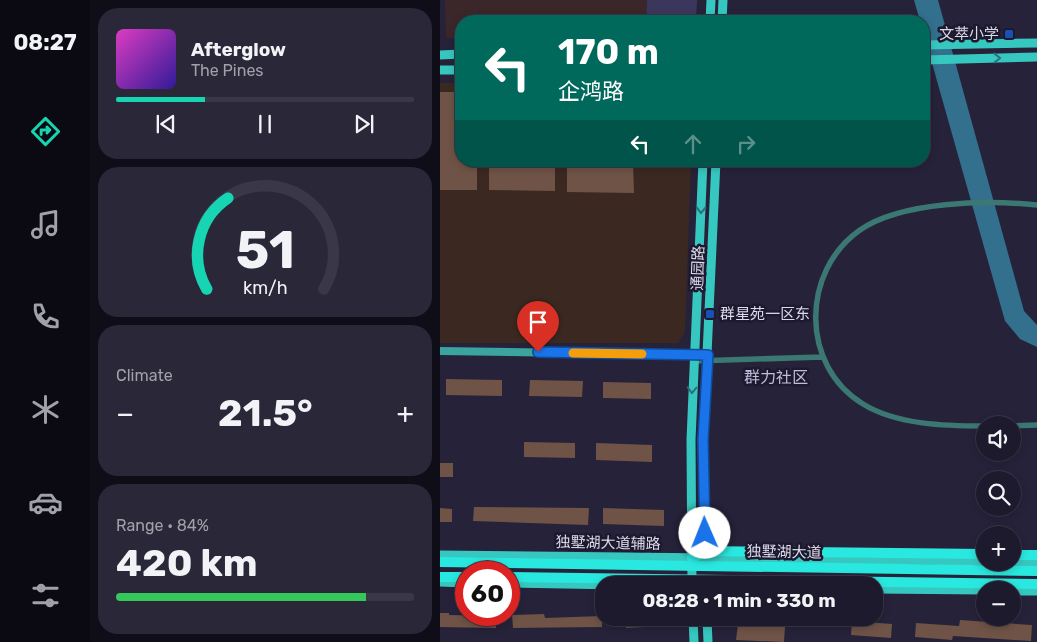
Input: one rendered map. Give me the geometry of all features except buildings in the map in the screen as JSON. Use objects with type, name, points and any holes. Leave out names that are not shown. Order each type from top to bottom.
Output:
[{"type":"highway","points":[[692,558],[705,555],[832,552],[976,554]]},
{"type":"highway","points":[[815,560],[832,552]]},
{"type":"highway","points":[[1021,555],[1037,555]]},
{"type":"highway","name":"独墅湖大道","points":[[440,562],[1037,571]]},
{"type":"highway","points":[[440,577],[455,577]]},
{"type":"highway","name":"独墅湖大道","points":[[520,577],[1037,584]]},
{"type":"main road","points":[[710,15],[711,0]]},
{"type":"main road","points":[[722,15],[723,0]]},
{"type":"main road","points":[[930,45],[1037,43]]},
{"type":"main road","points":[[440,55],[455,54]]},
{"type":"main road","points":[[930,60],[1037,57]]},
{"type":"main road","points":[[440,70],[455,70]]},
{"type":"main road","name":"通园路","points":[[692,576],[691,440],[703,167]]},
{"type":"main road","name":"通园路","points":[[706,576],[703,440],[716,167]]},
{"type":"main road","name":"独墅湖大道辅路","points":[[440,554],[692,558]]},
{"type":"main road","points":[[705,555],[815,560],[976,561]]},
{"type":"main road","points":[[692,570],[833,572],[852,560]]},
{"type":"main road","points":[[1021,562],[1037,562]]},
{"type":"main road","points":[[440,582],[455,583]]},
{"type":"main road","points":[[520,583],[595,585]]},
{"type":"main road","points":[[883,589],[976,590]]},
{"type":"main road","points":[[1021,591],[1037,591]]},
{"type":"main road","points":[[693,626],[694,642]]},
{"type":"main road","points":[[707,626],[708,642]]},
{"type":"street","points":[[976,425],[924,422],[892,416],[874,410],[848,393],[822,357],[816,337],[818,295],[830,264],[850,239],[865,227],[891,217],[924,208],[968,202],[1037,205]]},
{"type":"street","points":[[440,351],[694,358],[822,357]]},
{"type":"street","points":[[1021,426],[1037,425]]},
{"type":"shaded area","points":[[445,0],[647,0],[646,15],[455,15],[455,38],[446,38]]},
{"type":"shaded area","points":[[647,0],[697,0],[696,15],[646,15]]},
{"type":"shaded area","points":[[440,83],[455,83],[455,167],[691,167],[685,332],[678,343],[440,343]]},
{"type":"water","points":[[914,0],[938,0],[1024,311],[1037,325],[1037,347],[1020,339],[1005,321],[930,56],[930,15],[918,15]]},
{"type":"slow traffic","points":[[573,353],[642,354]]},
{"type":"place","name":"文萃小学","points":[[1009,34]]},
{"type":"place","name":"群星苑一区东","points":[[710,314]]},
{"type":"district","name":"群力社区","points":[[776,377]]},
{"type":"route","points":[[538,352],[708,355],[703,440],[705,533]]}]
